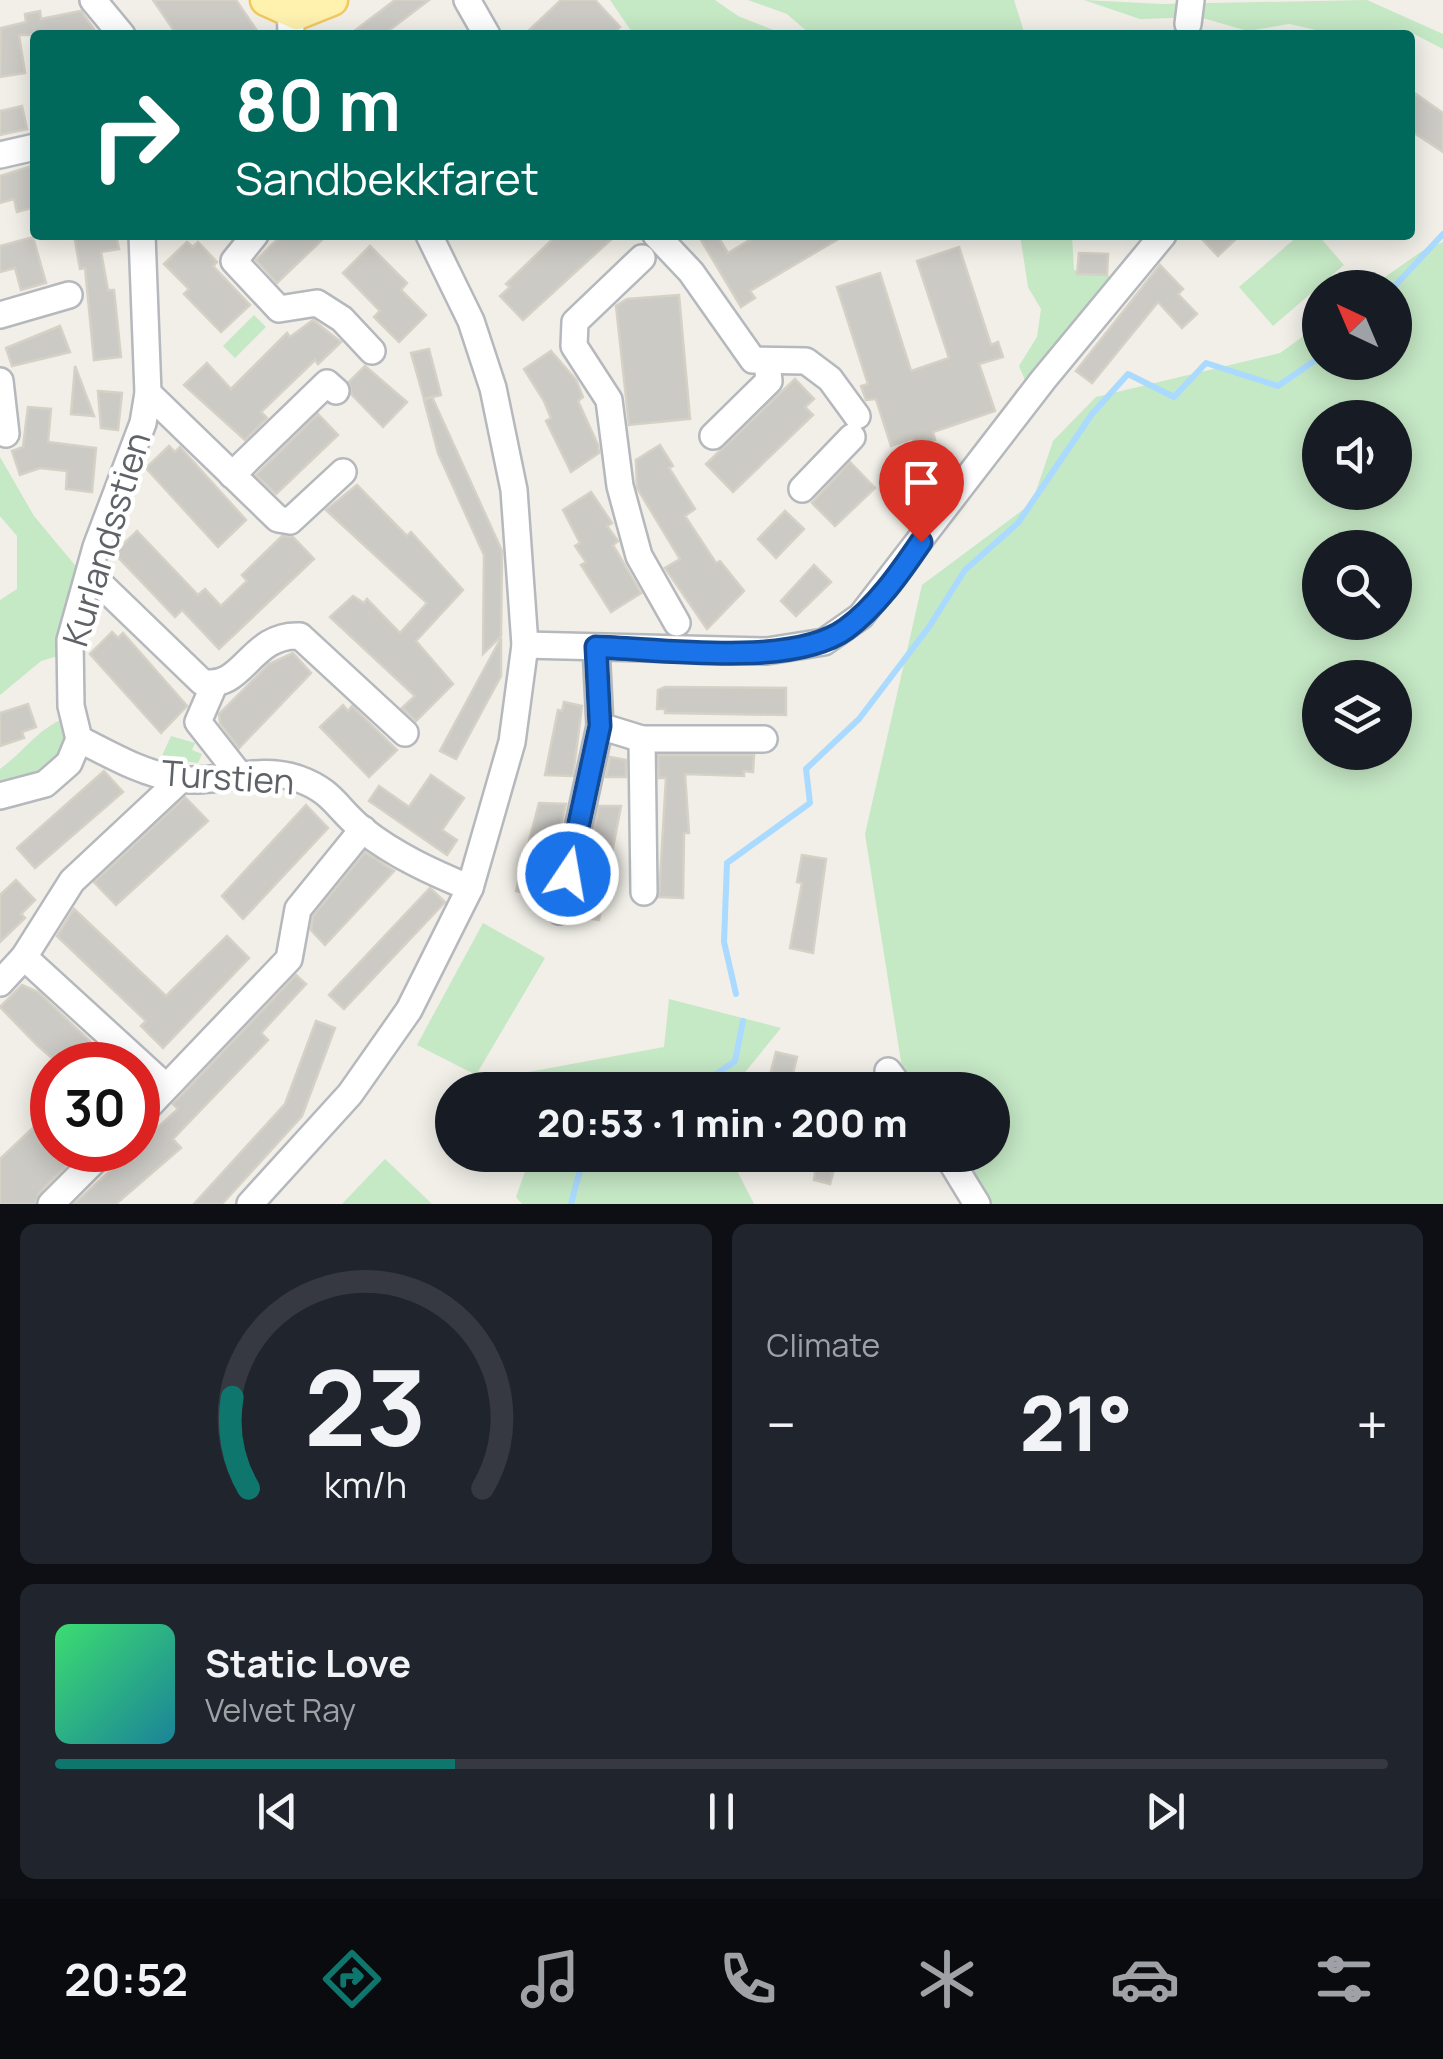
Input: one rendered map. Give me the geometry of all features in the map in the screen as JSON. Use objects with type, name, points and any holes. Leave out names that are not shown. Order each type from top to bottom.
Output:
[{"type":"street","points":[[93,0],[118,30]]},
{"type":"street","points":[[467,0],[484,30]]},
{"type":"street","points":[[0,155],[30,148]]},
{"type":"street","name":"Kurlandsstien","points":[[78,739],[71,706],[70,640],[96,548],[143,423],[148,393],[142,240]]},
{"type":"street","points":[[251,240],[234,261],[264,298],[279,309],[318,303],[342,319],[372,351]]},
{"type":"street","points":[[250,1204],[384,1051],[470,888],[512,742],[525,645],[514,490],[493,388],[471,321],[431,240]]},
{"type":"street","points":[[661,240],[691,272],[760,361],[769,381],[713,436]]},
{"type":"street","points":[[525,645],[766,650],[812,645],[844,631],[879,598],[1032,393],[1159,240]]},
{"type":"street","points":[[642,258],[576,322],[574,346],[610,400],[628,522],[638,556],[677,623]]},
{"type":"street","points":[[0,314],[69,295]]},
{"type":"street","points":[[760,361],[806,361],[830,379],[854,427],[802,489]]},
{"type":"street","points":[[0,381],[6,434]]},
{"type":"street","points":[[232,475],[327,383],[336,392]]},
{"type":"street","points":[[148,393],[267,512],[290,521],[343,472]]},
{"type":"street","points":[[91,576],[191,674],[214,685],[228,680],[272,638],[300,636],[405,733]]},
{"type":"street","points":[[560,911],[600,726],[596,647]]},
{"type":"street","points":[[214,685],[198,722],[238,773]]},
{"type":"street","points":[[600,726],[642,739],[764,739]]},
{"type":"street","points":[[0,796],[45,784],[69,763],[78,739]]},
{"type":"street","name":"Turstien","points":[[78,739],[134,769],[180,780],[238,773],[293,776],[328,791],[363,829],[433,873],[470,888]]},
{"type":"street","points":[[642,739],[644,892]]},
{"type":"street","points":[[0,983],[24,956],[72,881],[180,780]]},
{"type":"street","points":[[160,1090],[289,960],[298,909],[363,829]]},
{"type":"street","points":[[24,956],[164,1085]]},
{"type":"street","points":[[51,1204],[83,1172]]},
{"type":"street","points":[[958,1172],[977,1204]]},
{"type":"green space","points":[[610,0],[715,0],[738,16],[773,30],[631,30]]},
{"type":"green space","points":[[748,0],[1014,0],[1023,30],[805,30],[787,14]]},
{"type":"green space","points":[[1084,0],[1161,4],[1367,0],[1443,34],[1443,49],[1415,35],[1415,30],[1316,30],[1289,24],[1244,30],[1199,17],[1140,19]]},
{"type":"green space","points":[[1021,240],[1072,240],[1074,270],[1106,272],[1111,280],[1035,377],[1025,380],[1019,366],[1037,337],[1041,309],[1028,287]]},
{"type":"green space","points":[[1293,240],[1322,240],[1344,265],[1338,270],[1302,270],[1302,301],[1273,326],[1239,287]]},
{"type":"green space","points":[[1443,242],[1443,1204],[985,1204],[965,1172],[1010,1172],[1010,1072],[903,1072],[865,834],[922,585],[1032,503],[1053,441],[1096,397],[1280,353],[1302,337],[1302,380],[1412,380],[1412,270],[1395,270]]},
{"type":"green space","points":[[254,315],[266,327],[235,358],[223,346]]},
{"type":"green space","points":[[0,457],[34,516],[79,570],[68,653],[41,661],[0,695],[0,600],[17,589],[17,536],[0,516]]},
{"type":"green space","points":[[68,717],[69,754],[42,775],[0,791],[0,769],[41,733]]},
{"type":"green space","points":[[171,736],[195,743],[192,750],[202,754],[198,763],[161,758]]},
{"type":"green space","points":[[483,923],[545,958],[478,1072],[470,1072],[417,1045]]},
{"type":"green space","points":[[669,999],[781,1028],[746,1072],[528,1072],[664,1047]]},
{"type":"green space","points":[[385,1159],[432,1204],[342,1204]]},
{"type":"green space","points":[[525,1172],[738,1172],[754,1204],[522,1204],[516,1197]]},
{"type":"building","points":[[153,0],[236,0],[257,30],[174,30]]},
{"type":"building","points":[[395,0],[429,0],[390,30],[356,30]]},
{"type":"building","points":[[561,0],[595,0],[620,27],[617,30],[529,30]]},
{"type":"building","points":[[40,11],[41,19],[81,11],[94,30],[30,30],[30,35],[19,35],[25,73],[0,77],[1,28],[26,22],[25,14]]},
{"type":"building","points":[[1415,96],[1443,113],[1443,152],[1415,133]]},
{"type":"building","points":[[22,106],[27,129],[0,135],[0,111]]},
{"type":"building","points":[[30,167],[30,208],[17,212],[14,199],[0,203],[0,176]]},
{"type":"building","points":[[34,240],[46,283],[21,290],[15,268],[0,272],[0,246]]},
{"type":"building","points":[[75,240],[117,240],[119,249],[101,252],[108,290],[114,290],[121,357],[94,360],[85,268],[80,269]]},
{"type":"building","points":[[277,240],[322,240],[277,283],[256,260]]},
{"type":"building","points":[[552,240],[611,240],[523,320],[500,296],[510,287],[506,284]]},
{"type":"building","points":[[701,240],[720,240],[728,253],[750,240],[837,240],[750,291],[755,298],[741,307]]},
{"type":"building","points":[[1203,240],[1235,240],[1218,256]]},
{"type":"building","points":[[187,242],[193,247],[198,242],[217,262],[213,266],[250,305],[221,332],[184,294],[189,289],[164,264]]},
{"type":"building","points":[[370,246],[407,283],[401,290],[426,315],[399,342],[374,317],[380,311],[343,273]]},
{"type":"building","points":[[959,247],[991,345],[998,342],[1003,357],[979,364],[995,411],[933,432],[935,440],[916,447],[913,438],[891,446],[876,399],[866,400],[861,386],[868,384],[837,287],[880,273],[911,371],[949,358],[917,261]]},
{"type":"building","points":[[1079,253],[1108,254],[1107,275],[1077,274]]},
{"type":"building","points":[[1160,265],[1183,289],[1178,294],[1197,314],[1182,328],[1158,302],[1092,383],[1076,371]]},
{"type":"building","points":[[679,295],[690,419],[629,425],[616,306],[627,299]]},
{"type":"building","points":[[313,320],[341,342],[318,364],[315,360],[261,412],[267,418],[245,440],[184,385],[207,363],[231,389],[287,333],[290,337]]},
{"type":"building","points":[[60,326],[70,352],[12,366],[6,348]]},
{"type":"building","points":[[429,349],[441,395],[424,399],[411,353]]},
{"type":"building","points":[[551,351],[576,380],[583,397],[578,401],[598,445],[599,453],[571,472],[546,421],[551,418],[544,401],[524,369]]},
{"type":"building","points":[[75,366],[94,416],[71,414]]},
{"type":"building","points":[[365,366],[407,402],[383,427],[352,395],[349,382]]},
{"type":"building","points":[[795,379],[814,399],[805,407],[813,415],[733,492],[706,464]]},
{"type":"building","points":[[98,391],[122,393],[118,430],[101,428]]},
{"type":"building","points":[[432,397],[502,551],[501,636],[483,654],[484,555],[438,453],[424,400]]},
{"type":"building","points":[[28,407],[51,409],[48,442],[96,448],[92,492],[66,489],[67,471],[40,468],[20,475],[12,451],[23,447]]},
{"type":"building","points":[[318,414],[338,435],[276,494],[256,475]]},
{"type":"building","points":[[660,445],[673,466],[669,468],[695,509],[685,516],[716,563],[720,561],[744,591],[707,629],[665,568],[680,559],[637,488],[636,460]]},
{"type":"building","points":[[169,446],[175,452],[180,447],[246,520],[218,547],[146,468]]},
{"type":"building","points":[[850,462],[875,488],[835,526],[812,503]]},
{"type":"building","points":[[357,485],[407,536],[411,532],[463,590],[416,641],[453,684],[416,721],[402,708],[415,696],[330,617],[353,596],[364,603],[367,599],[400,633],[427,603],[326,510]]},
{"type":"building","points":[[591,492],[612,523],[607,526],[618,541],[613,545],[641,593],[611,612],[581,565],[586,562],[575,546],[580,543],[563,510]]},
{"type":"building","points":[[785,511],[804,529],[776,558],[758,539]]},
{"type":"building","points":[[137,531],[198,595],[205,589],[221,606],[247,581],[242,575],[282,536],[293,537],[314,559],[219,649],[182,610],[175,617],[114,553]]},
{"type":"building","points":[[814,565],[831,582],[796,616],[781,601]]},
{"type":"building","points":[[112,632],[118,638],[123,633],[187,706],[161,733],[90,654]]},
{"type":"building","points":[[501,638],[501,676],[456,759],[440,751]]},
{"type":"building","points":[[293,653],[311,673],[239,748],[220,723],[219,714],[269,664]]},
{"type":"building","points":[[786,688],[786,715],[665,713],[665,709],[657,709],[658,690]]},
{"type":"building","points":[[564,702],[582,706],[573,776],[545,775],[558,710],[562,711]]},
{"type":"building","points":[[28,704],[36,727],[22,732],[24,738],[0,746],[0,713]]},
{"type":"building","points":[[343,705],[348,711],[352,706],[397,750],[369,777],[320,727]]},
{"type":"building","points":[[658,755],[754,755],[753,772],[744,771],[744,776],[685,774],[689,833],[684,833],[683,898],[659,897],[666,778],[659,778]]},
{"type":"building","points":[[610,757],[626,760],[626,777],[606,777]]},
{"type":"building","points":[[104,771],[123,792],[35,868],[17,848]]},
{"type":"building","points":[[431,775],[464,798],[442,830],[457,840],[447,855],[369,801],[379,786],[409,807]]},
{"type":"building","points":[[185,797],[208,821],[116,905],[94,882]]},
{"type":"building","points":[[539,803],[566,804],[543,896],[516,891]]},
{"type":"building","points":[[306,805],[328,828],[243,919],[222,896]]},
{"type":"building","points":[[599,806],[621,806],[599,920],[575,916]]},
{"type":"building","points":[[365,852],[394,871],[325,945],[311,930],[313,916]]},
{"type":"building","points":[[802,855],[826,859],[813,953],[790,948],[802,883],[797,882]]},
{"type":"building","points":[[16,880],[35,900],[21,914],[25,918],[0,942],[0,895]]},
{"type":"building","points":[[430,888],[445,902],[344,1009],[329,995]]},
{"type":"building","points":[[74,909],[166,996],[227,936],[249,958],[163,1048],[141,1026],[146,1021],[57,936]]},
{"type":"building","points":[[296,975],[306,984],[261,1033],[268,1040],[173,1139],[181,1148],[160,1166],[160,1125],[178,1109],[173,1104]]},
{"type":"building","points":[[22,985],[38,992],[91,1042],[34,1042],[0,1007]]},
{"type":"building","points":[[316,1021],[335,1028],[302,1116],[222,1204],[194,1204],[285,1104]]},
{"type":"building","points":[[776,1052],[797,1057],[793,1072],[771,1072]]},
{"type":"building","points":[[30,1131],[30,1172],[60,1172],[40,1192],[35,1204],[0,1204],[0,1159]]},
{"type":"building","points":[[109,1172],[153,1172],[116,1204],[74,1204]]},
{"type":"building","points":[[815,1172],[833,1172],[830,1184],[814,1180]]},
{"type":"waterway","points":[[1410,270],[1443,234]]},
{"type":"waterway","points":[[736,994],[724,942],[727,863],[810,803],[806,769],[859,719],[929,627],[965,570],[1018,523],[1092,414],[1128,374],[1174,397],[1206,363],[1278,386],[1302,369]]},
{"type":"waterway","points":[[719,1072],[735,1061],[743,1021]]},
{"type":"waterway","points":[[571,1204],[579,1172]]},
{"type":"route","points":[[568,874],[600,726],[596,647],[766,650],[824,642],[844,631],[879,598],[921,542]]}]
